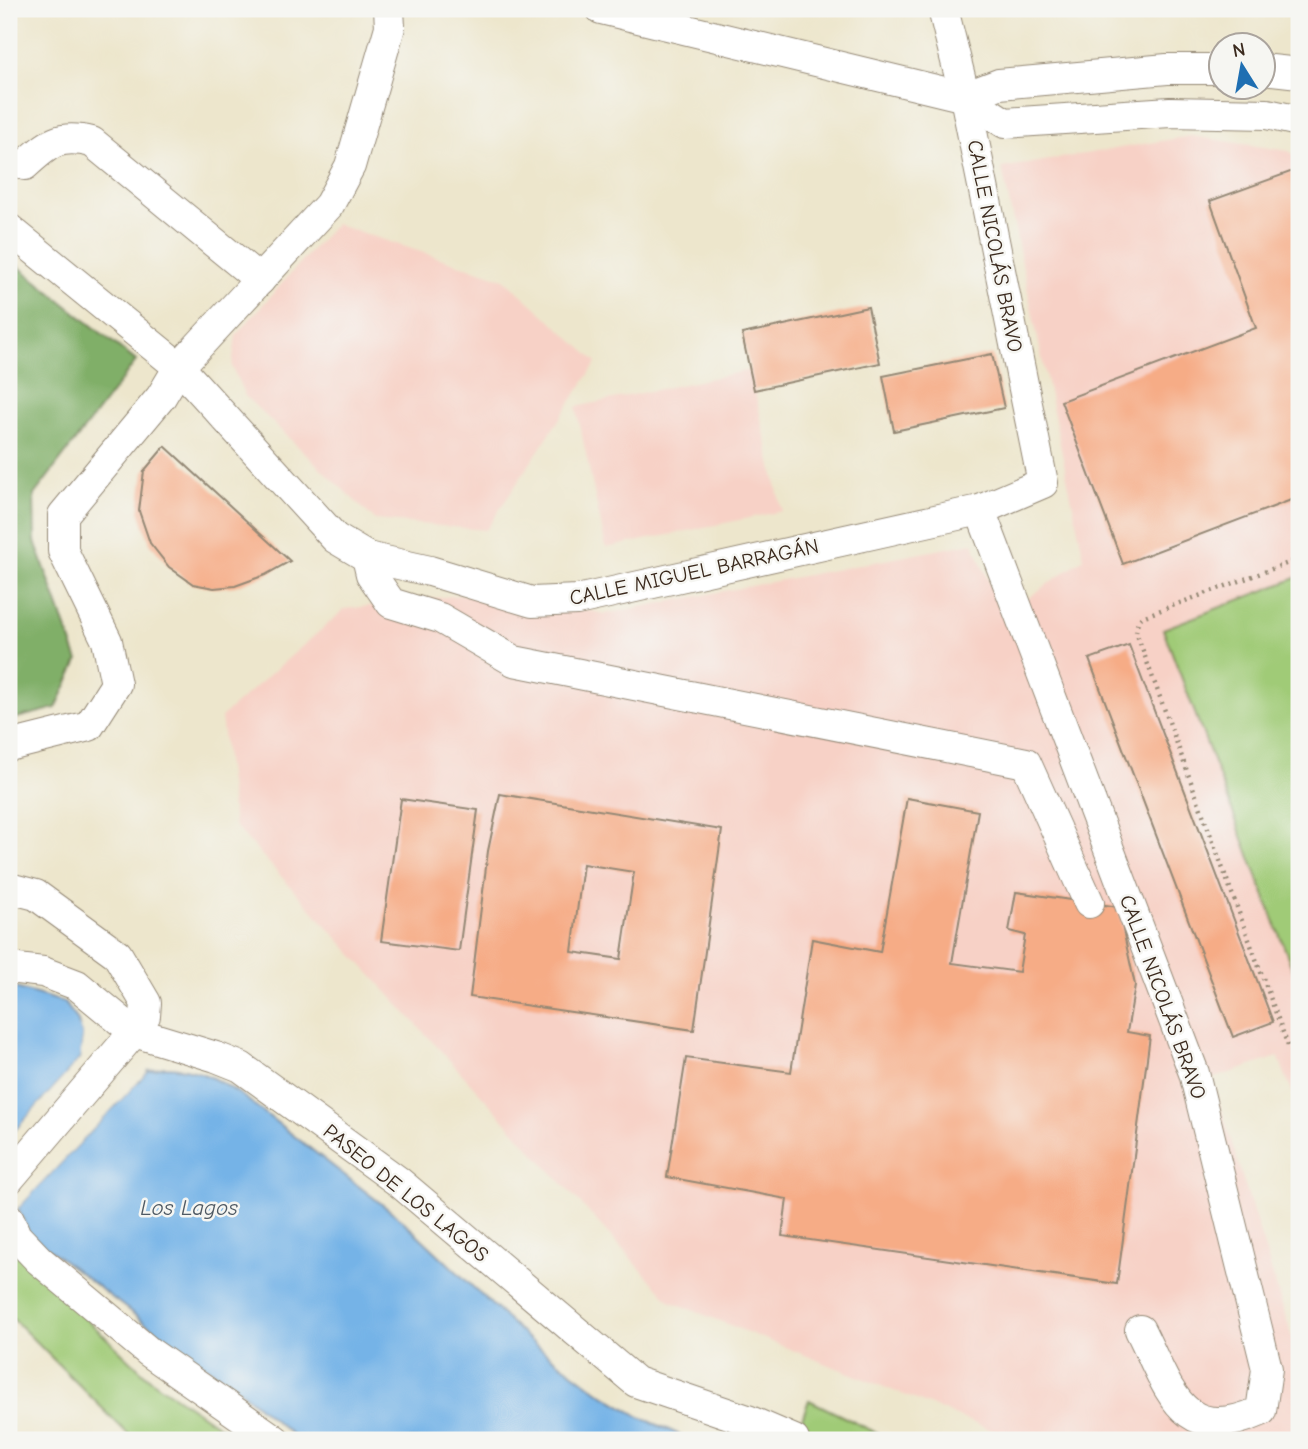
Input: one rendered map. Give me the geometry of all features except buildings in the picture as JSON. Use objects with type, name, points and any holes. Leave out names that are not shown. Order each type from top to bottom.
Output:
[{"type":"street","points":[[9,746],[89,726],[116,684],[107,641],[63,551],[63,516],[161,397],[179,367],[329,205],[350,166],[390,27],[390,9]]},
{"type":"street","points":[[601,9],[965,97],[1005,123],[1170,112],[1295,111]]},
{"type":"street","name":"CALLE NICOLÁS BRAVO","points":[[943,9],[965,97],[1043,483]]},
{"type":"street","points":[[965,97],[999,84],[1167,69],[1206,69]]},
{"type":"street","points":[[1276,71],[1299,73]]},
{"type":"street","points":[[25,165],[48,144],[76,138],[92,142],[260,280]]},
{"type":"street","name":"CALLE MIGUEL BARRAGÁN","points":[[9,229],[179,367],[335,538],[367,557],[430,571],[531,601],[577,600],[980,510],[1043,483]]},
{"type":"street","name":"CALLE NICOLÁS BRAVO","points":[[980,510],[1194,1073],[1267,1369],[1261,1411],[1242,1420],[1207,1423],[1178,1406],[1140,1330]]},
{"type":"street","points":[[367,557],[372,574],[391,603],[440,618],[514,661],[1026,763],[1089,903]]},
{"type":"street","points":[[430,571],[421,581],[420,596],[440,618]]},
{"type":"street","points":[[9,888],[36,895],[117,954],[146,1003],[145,1016],[126,1041],[12,1174]]},
{"type":"street","name":"PASEO DE LOS LAGOS","points":[[9,968],[43,972],[78,985],[126,1041],[216,1056],[241,1067],[399,1182],[636,1382],[750,1421],[794,1440]]},
{"type":"street","points":[[9,1219],[16,1236],[39,1260],[149,1352],[275,1440]]},
{"type":"path","points":[[1299,559],[1142,617],[1136,625],[1138,639],[1288,1046],[1299,1059]]},
{"type":"shaded area","points":[[1191,136],[1289,151],[1299,159],[1299,1108],[1278,1057],[1212,1079],[1299,1360],[1299,1440],[1016,1440],[670,1301],[234,825],[221,717],[345,609],[494,591],[605,614],[973,543],[1000,609],[1027,599],[1084,558],[1002,168]]},
{"type":"shaded area","points":[[335,224],[504,279],[597,362],[486,530],[375,520],[245,396],[232,367],[236,335]]},
{"type":"shaded area","points":[[750,370],[782,511],[606,548],[576,407]]},
{"type":"green space","points":[[9,259],[136,361],[34,495],[35,541],[78,661],[56,708],[9,720]]},
{"type":"green space","points":[[1299,577],[1299,986],[1163,629]]},
{"type":"green space","points":[[9,1246],[151,1380],[239,1440],[134,1440],[9,1315]]},
{"type":"green space","points":[[809,1400],[891,1440],[794,1440]]},
{"type":"water","points":[[9,986],[64,1002],[77,1019],[83,1036],[80,1059],[9,1138]]},
{"type":"water","name":"Los Lagos","points":[[164,1067],[186,1069],[206,1075],[244,1097],[401,1219],[528,1339],[599,1392],[640,1417],[691,1440],[298,1440],[239,1390],[29,1234],[18,1208],[148,1071]]},
{"type":"pier","points":[[79,1026],[84,1028],[86,1036],[83,1061],[9,1141],[80,1059],[83,1036]]},
{"type":"pier","points":[[145,1069],[148,1071],[18,1208],[16,1205]]}]
